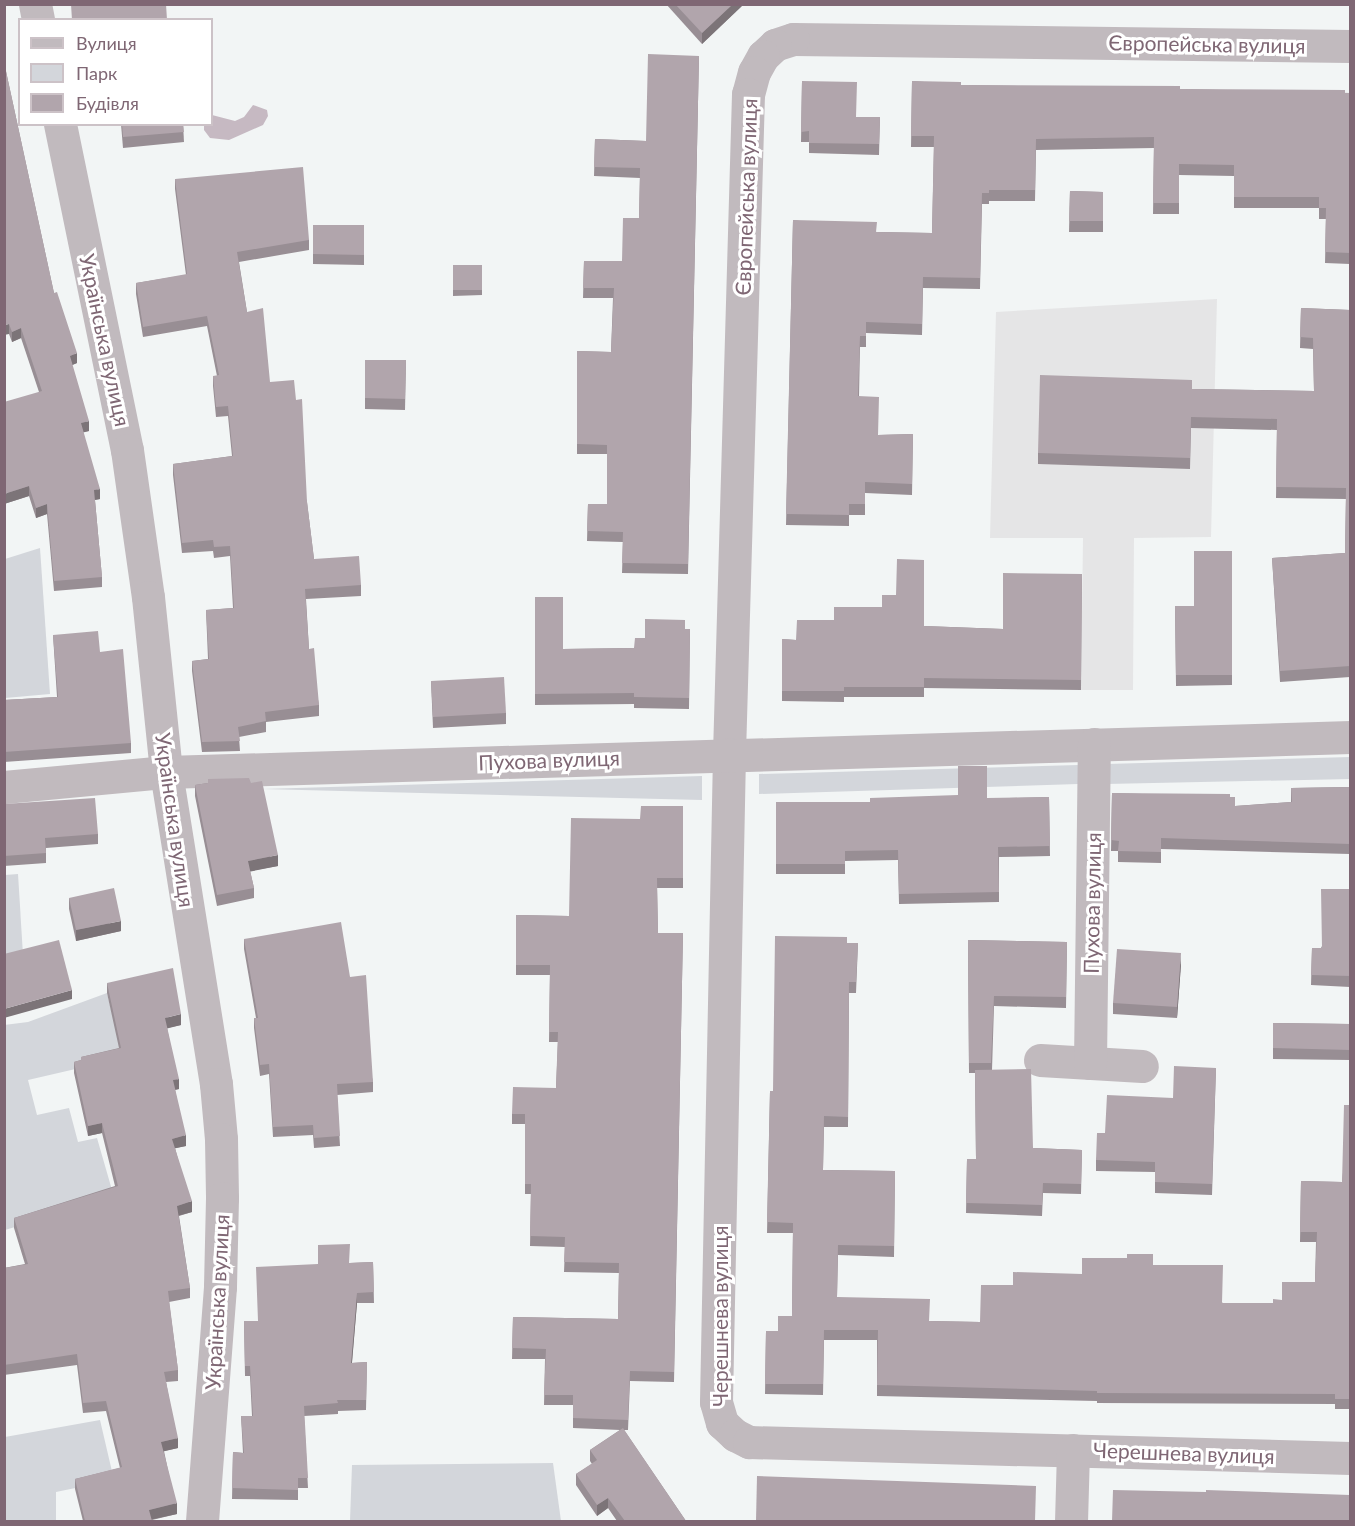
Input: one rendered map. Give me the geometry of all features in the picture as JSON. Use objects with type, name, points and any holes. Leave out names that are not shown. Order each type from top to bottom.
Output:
[{"type":"street","name":"Європейська вулиця","points":[[729,754],[748,94],[754,72],[763,56],[775,45],[793,39],[1350,46]]},
{"type":"street","name":"Українська вулиця","points":[[60,126],[127,450],[144,564],[166,772],[216,1084],[221,1139],[220,1287],[202,1521]]},
{"type":"street","name":"Пухова вулиця","points":[[4,787],[166,772],[1350,737]]},
{"type":"street","name":"Пухова вулиця","points":[[1090,1063],[1094,744]]},
{"type":"street","name":"Черешнева вулиця","points":[[729,754],[716,1402],[722,1423],[735,1436],[749,1442],[1350,1458]]},
{"type":"street","points":[[1040,1059],[1142,1066]]},
{"type":"street","points":[[1071,1521],[1073,1450]]},
{"type":"shaded area","points":[[253,105],[267,110],[268,116],[263,125],[229,140],[210,138],[204,130],[204,126],[213,126],[213,115],[235,121],[244,117]]},
{"type":"shaded area","points":[[1217,299],[1211,537],[1134,538],[1133,690],[1081,690],[1083,538],[990,538],[996,312]]},
{"type":"green space","points":[[40,548],[50,694],[5,698],[5,559]]},
{"type":"green space","points":[[1350,757],[1350,779],[1106,784],[1107,764]]},
{"type":"green space","points":[[1078,765],[1078,784],[759,794],[759,774]]},
{"type":"green space","points":[[702,776],[702,800],[262,789]]},
{"type":"green space","points":[[18,874],[23,955],[5,960],[5,875]]},
{"type":"green space","points":[[107,993],[123,1058],[28,1080],[37,1115],[69,1108],[78,1142],[97,1138],[114,1197],[5,1230],[4,1025],[28,1022]]},
{"type":"green space","points":[[100,1420],[114,1480],[56,1492],[56,1521],[5,1522],[5,1437]]},
{"type":"green space","points":[[553,1463],[561,1521],[350,1521],[352,1465]]},
{"type":"building","points":[[71,4],[166,4],[167,18],[72,18]]},
{"type":"building","points":[[675,4],[733,4],[702,33]]},
{"type":"building","points":[[648,54],[699,56],[688,564],[622,563],[623,532],[587,531],[588,504],[607,504],[607,445],[577,444],[577,351],[611,352],[614,288],[583,288],[584,261],[622,261],[623,218],[639,218],[640,168],[594,167],[595,139],[646,141]]},
{"type":"building","points":[[4,62],[54,293],[57,292],[77,353],[70,356],[89,421],[81,423],[100,489],[94,490],[102,577],[54,581],[47,504],[36,508],[29,486],[4,494],[4,402],[42,391],[21,328],[12,332],[9,324],[4,325]]},
{"type":"building","points":[[802,81],[857,82],[856,117],[880,117],[879,144],[809,143],[809,131],[801,132]]},
{"type":"building","points":[[912,81],[961,82],[961,85],[1180,86],[1180,89],[1345,90],[1345,93],[1350,93],[1350,253],[1325,252],[1326,208],[1319,208],[1319,197],[1234,197],[1234,165],[1179,164],[1179,203],[1153,203],[1154,137],[1036,139],[1035,190],[989,190],[989,193],[982,193],[980,278],[923,277],[922,324],[866,322],[866,336],[860,336],[858,396],[879,397],[878,435],[913,434],[912,484],[865,482],[865,504],[849,504],[849,515],[786,514],[793,220],[877,222],[876,232],[932,233],[934,136],[911,136]]},
{"type":"building","points":[[122,126],[183,126],[184,132],[123,137]]},
{"type":"building","points":[[303,167],[309,240],[237,252],[247,312],[263,308],[270,382],[294,380],[296,400],[302,399],[307,502],[314,559],[359,556],[361,585],[305,589],[309,649],[314,648],[319,705],[265,712],[266,721],[238,727],[240,741],[202,742],[192,661],[209,659],[206,610],[234,608],[230,546],[214,547],[213,540],[182,543],[173,464],[233,456],[228,406],[216,407],[213,376],[219,375],[207,316],[143,327],[136,283],[187,274],[175,179]]},
{"type":"building","points":[[1070,191],[1103,192],[1103,221],[1069,221]]},
{"type":"building","points":[[313,225],[364,225],[364,255],[313,254]]},
{"type":"building","points":[[453,265],[482,265],[482,290],[453,290]]},
{"type":"building","points":[[1301,308],[1350,310],[1350,666],[1280,671],[1272,558],[1345,553],[1346,488],[1276,487],[1277,419],[1191,417],[1190,458],[1038,453],[1040,375],[1192,380],[1192,389],[1314,391],[1313,338],[1300,337]]},
{"type":"building","points":[[365,360],[406,360],[405,399],[365,398]]},
{"type":"building","points":[[1194,551],[1232,551],[1232,675],[1176,675],[1175,606],[1194,606]]},
{"type":"building","points":[[897,559],[924,560],[924,626],[1003,629],[1003,573],[1082,574],[1081,680],[924,678],[924,687],[844,687],[844,691],[782,691],[782,639],[796,640],[797,620],[834,620],[834,607],[882,607],[882,595],[896,595]]},
{"type":"building","points":[[535,597],[563,597],[563,649],[634,648],[635,638],[645,638],[645,619],[685,620],[685,629],[690,629],[689,698],[634,697],[634,693],[535,694]]},
{"type":"building","points":[[98,631],[100,652],[123,649],[131,743],[4,752],[4,700],[58,697],[53,635]]},
{"type":"building","points":[[504,677],[506,713],[433,717],[431,681]]},
{"type":"building","points":[[958,766],[987,766],[987,798],[1049,797],[1050,846],[998,847],[999,892],[899,894],[898,850],[845,851],[845,864],[776,864],[776,802],[870,802],[870,798],[958,795]]},
{"type":"building","points":[[249,778],[251,783],[262,781],[278,855],[248,861],[254,888],[217,895],[195,785],[208,783],[208,779]]},
{"type":"building","points":[[1350,787],[1350,844],[1161,838],[1161,852],[1118,851],[1119,841],[1111,840],[1112,793],[1230,794],[1230,797],[1235,797],[1235,806],[1292,802],[1291,788]]},
{"type":"building","points":[[95,798],[98,834],[45,838],[46,853],[4,856],[4,804]]},
{"type":"building","points":[[641,806],[683,806],[683,878],[657,878],[658,933],[683,933],[674,1372],[630,1371],[628,1420],[573,1418],[573,1395],[544,1395],[546,1349],[512,1348],[513,1317],[618,1319],[619,1263],[564,1262],[565,1237],[530,1236],[531,1184],[525,1184],[525,1114],[512,1114],[513,1087],[556,1088],[558,1032],[549,1032],[550,965],[516,965],[516,915],[569,916],[571,818],[640,819]]},
{"type":"building","points":[[114,888],[121,921],[76,930],[69,898]]},
{"type":"building","points":[[1321,889],[1350,889],[1350,976],[1311,975],[1312,948],[1322,948]]},
{"type":"building","points":[[341,922],[350,977],[366,975],[373,1082],[337,1084],[340,1136],[314,1138],[313,1125],[273,1127],[269,1064],[260,1065],[254,1018],[258,1018],[244,939]]},
{"type":"building","points":[[775,936],[847,937],[847,943],[858,943],[856,982],[849,982],[848,1117],[824,1116],[823,1170],[895,1171],[894,1246],[838,1245],[837,1297],[930,1299],[929,1321],[980,1322],[981,1285],[1013,1285],[1013,1272],[1082,1274],[1082,1258],[1127,1258],[1127,1254],[1153,1254],[1153,1265],[1223,1265],[1222,1303],[1273,1303],[1273,1299],[1282,1300],[1282,1282],[1315,1282],[1317,1232],[1300,1232],[1301,1181],[1342,1182],[1344,1105],[1350,1105],[1350,1399],[1335,1399],[1335,1394],[1097,1393],[1097,1391],[877,1385],[878,1330],[824,1330],[823,1384],[765,1384],[766,1331],[778,1331],[778,1316],[792,1316],[793,1223],[767,1222],[770,1091],[773,1091]]},
{"type":"building","points":[[59,940],[72,990],[4,1009],[4,954]]},
{"type":"building","points":[[968,940],[1067,942],[1066,997],[994,996],[991,1063],[969,1063]]},
{"type":"building","points":[[1117,949],[1181,953],[1177,1007],[1113,1003]]},
{"type":"building","points":[[173,968],[181,1014],[165,1018],[179,1079],[173,1080],[186,1135],[172,1139],[192,1201],[177,1206],[190,1288],[168,1291],[178,1370],[164,1372],[178,1438],[161,1442],[177,1503],[149,1510],[152,1521],[85,1521],[75,1479],[122,1467],[106,1401],[83,1403],[77,1354],[4,1365],[4,1329],[6,1329],[4,1268],[28,1264],[14,1218],[118,1186],[102,1123],[88,1126],[74,1062],[81,1060],[81,1057],[121,1048],[107,983]]},
{"type":"building","points":[[1273,1023],[1350,1024],[1350,1050],[1273,1048]]},
{"type":"building","points":[[1174,1066],[1216,1068],[1212,1184],[1155,1182],[1155,1162],[1096,1160],[1097,1133],[1105,1133],[1107,1095],[1173,1098]]},
{"type":"building","points":[[1031,1069],[1033,1148],[1082,1150],[1081,1184],[1043,1183],[1042,1205],[966,1203],[967,1159],[976,1159],[975,1070]]},
{"type":"building","points":[[350,1244],[349,1263],[373,1262],[374,1292],[357,1293],[351,1363],[367,1362],[366,1400],[337,1400],[338,1403],[304,1406],[308,1478],[298,1478],[298,1490],[232,1488],[233,1452],[244,1453],[241,1416],[253,1416],[250,1366],[245,1366],[244,1321],[258,1321],[256,1267],[318,1264],[318,1245]]},
{"type":"building","points":[[623,1428],[686,1521],[625,1521],[608,1498],[597,1505],[576,1474],[597,1460],[590,1450]]},
{"type":"building","points":[[757,1476],[1036,1486],[1035,1521],[756,1521]]},
{"type":"building","points":[[1113,1490],[1206,1492],[1206,1490],[1350,1495],[1350,1521],[1112,1521]]}]
